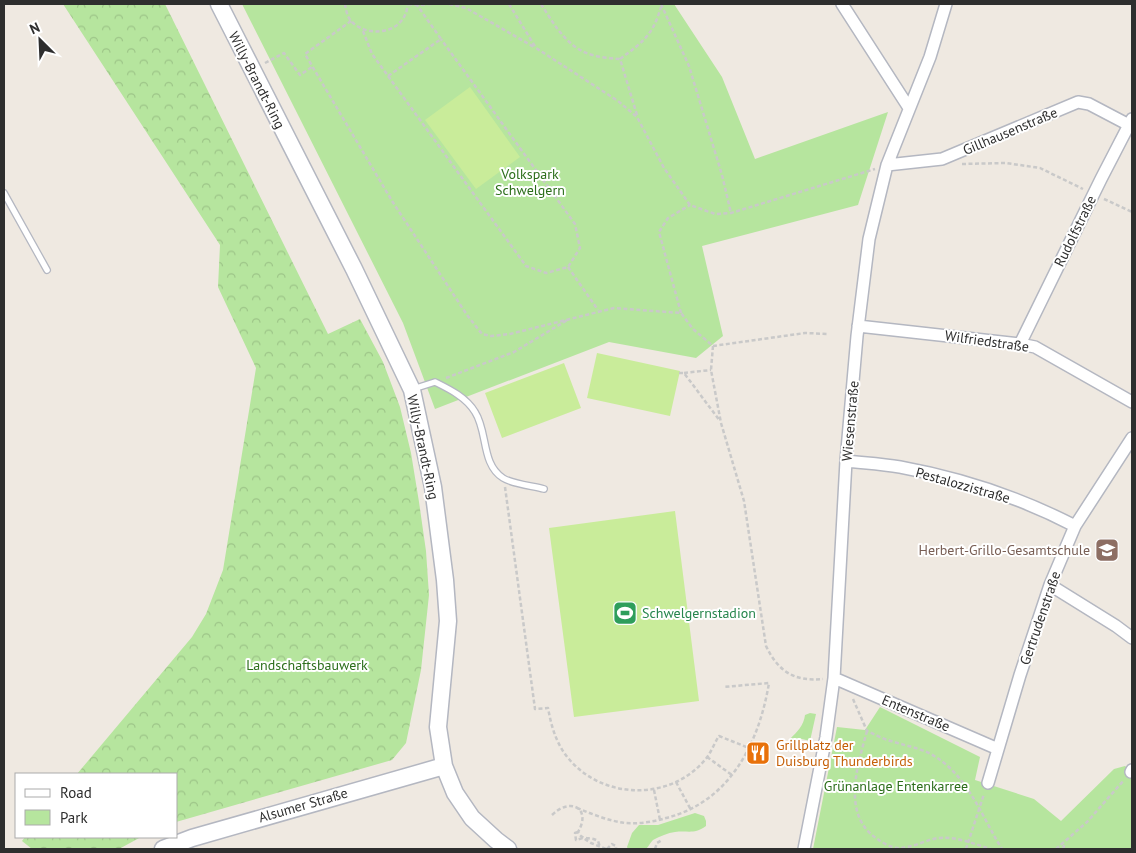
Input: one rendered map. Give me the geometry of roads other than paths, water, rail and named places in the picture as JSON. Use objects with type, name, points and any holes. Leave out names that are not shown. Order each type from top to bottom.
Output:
[{"type":"main road","name":"Willy-Brandt-Ring","points":[[219,4],[363,287],[412,390],[433,487],[445,580],[448,621],[438,727],[444,766],[455,793],[472,818],[508,849]]},
{"type":"main road","name":"Alsumer Straße","points":[[163,849],[192,838],[444,766]]},
{"type":"street","points":[[842,4],[910,108]]},
{"type":"street","name":"Wiesenstraße","points":[[804,849],[826,737],[834,678],[846,461],[858,326],[869,239],[887,165],[930,57],[946,4]]},
{"type":"street","name":"Gillhausenstraße","points":[[887,165],[942,159],[1078,102],[1089,104],[1130,122]]},
{"type":"street","name":"Rudolfstraße","points":[[1020,344],[1130,122]]},
{"type":"street","name":"Wilfriedstraße","points":[[858,326],[1035,347],[1132,402]]},
{"type":"street","name":"Gertrudenstraße","points":[[988,783],[1020,675],[1050,585],[1075,526],[1132,438]]},
{"type":"street","name":"Pestalozzistraße","points":[[846,461],[900,467],[965,482],[1044,510],[1075,526]]},
{"type":"street","points":[[1050,585],[1132,638]]},
{"type":"street","name":"Entenstraße","points":[[834,678],[998,748]]},
{"type":"lane","points":[[4,193],[47,270]]},
{"type":"lane","points":[[412,390],[435,382],[455,393],[475,412],[483,428],[493,468],[504,478],[544,489]]},
{"type":"place","name":"Herbert-Grillo-Gesamtschule","points":[[1107,550]]},
{"type":"place","name":"Schwelgernstadion","points":[[625,613]]},
{"type":"place","name":"Grillplatz der Duisburg Thunderbirds","points":[[758,753]]},
{"type":"park label","name":"Volkspark Schwelgern","points":[[530,182]]},
{"type":"park label","name":"Landschaftsbauwerk","points":[[307,665]]},
{"type":"park label","name":"Grünanlage Entenkarree","points":[[896,786]]}]
